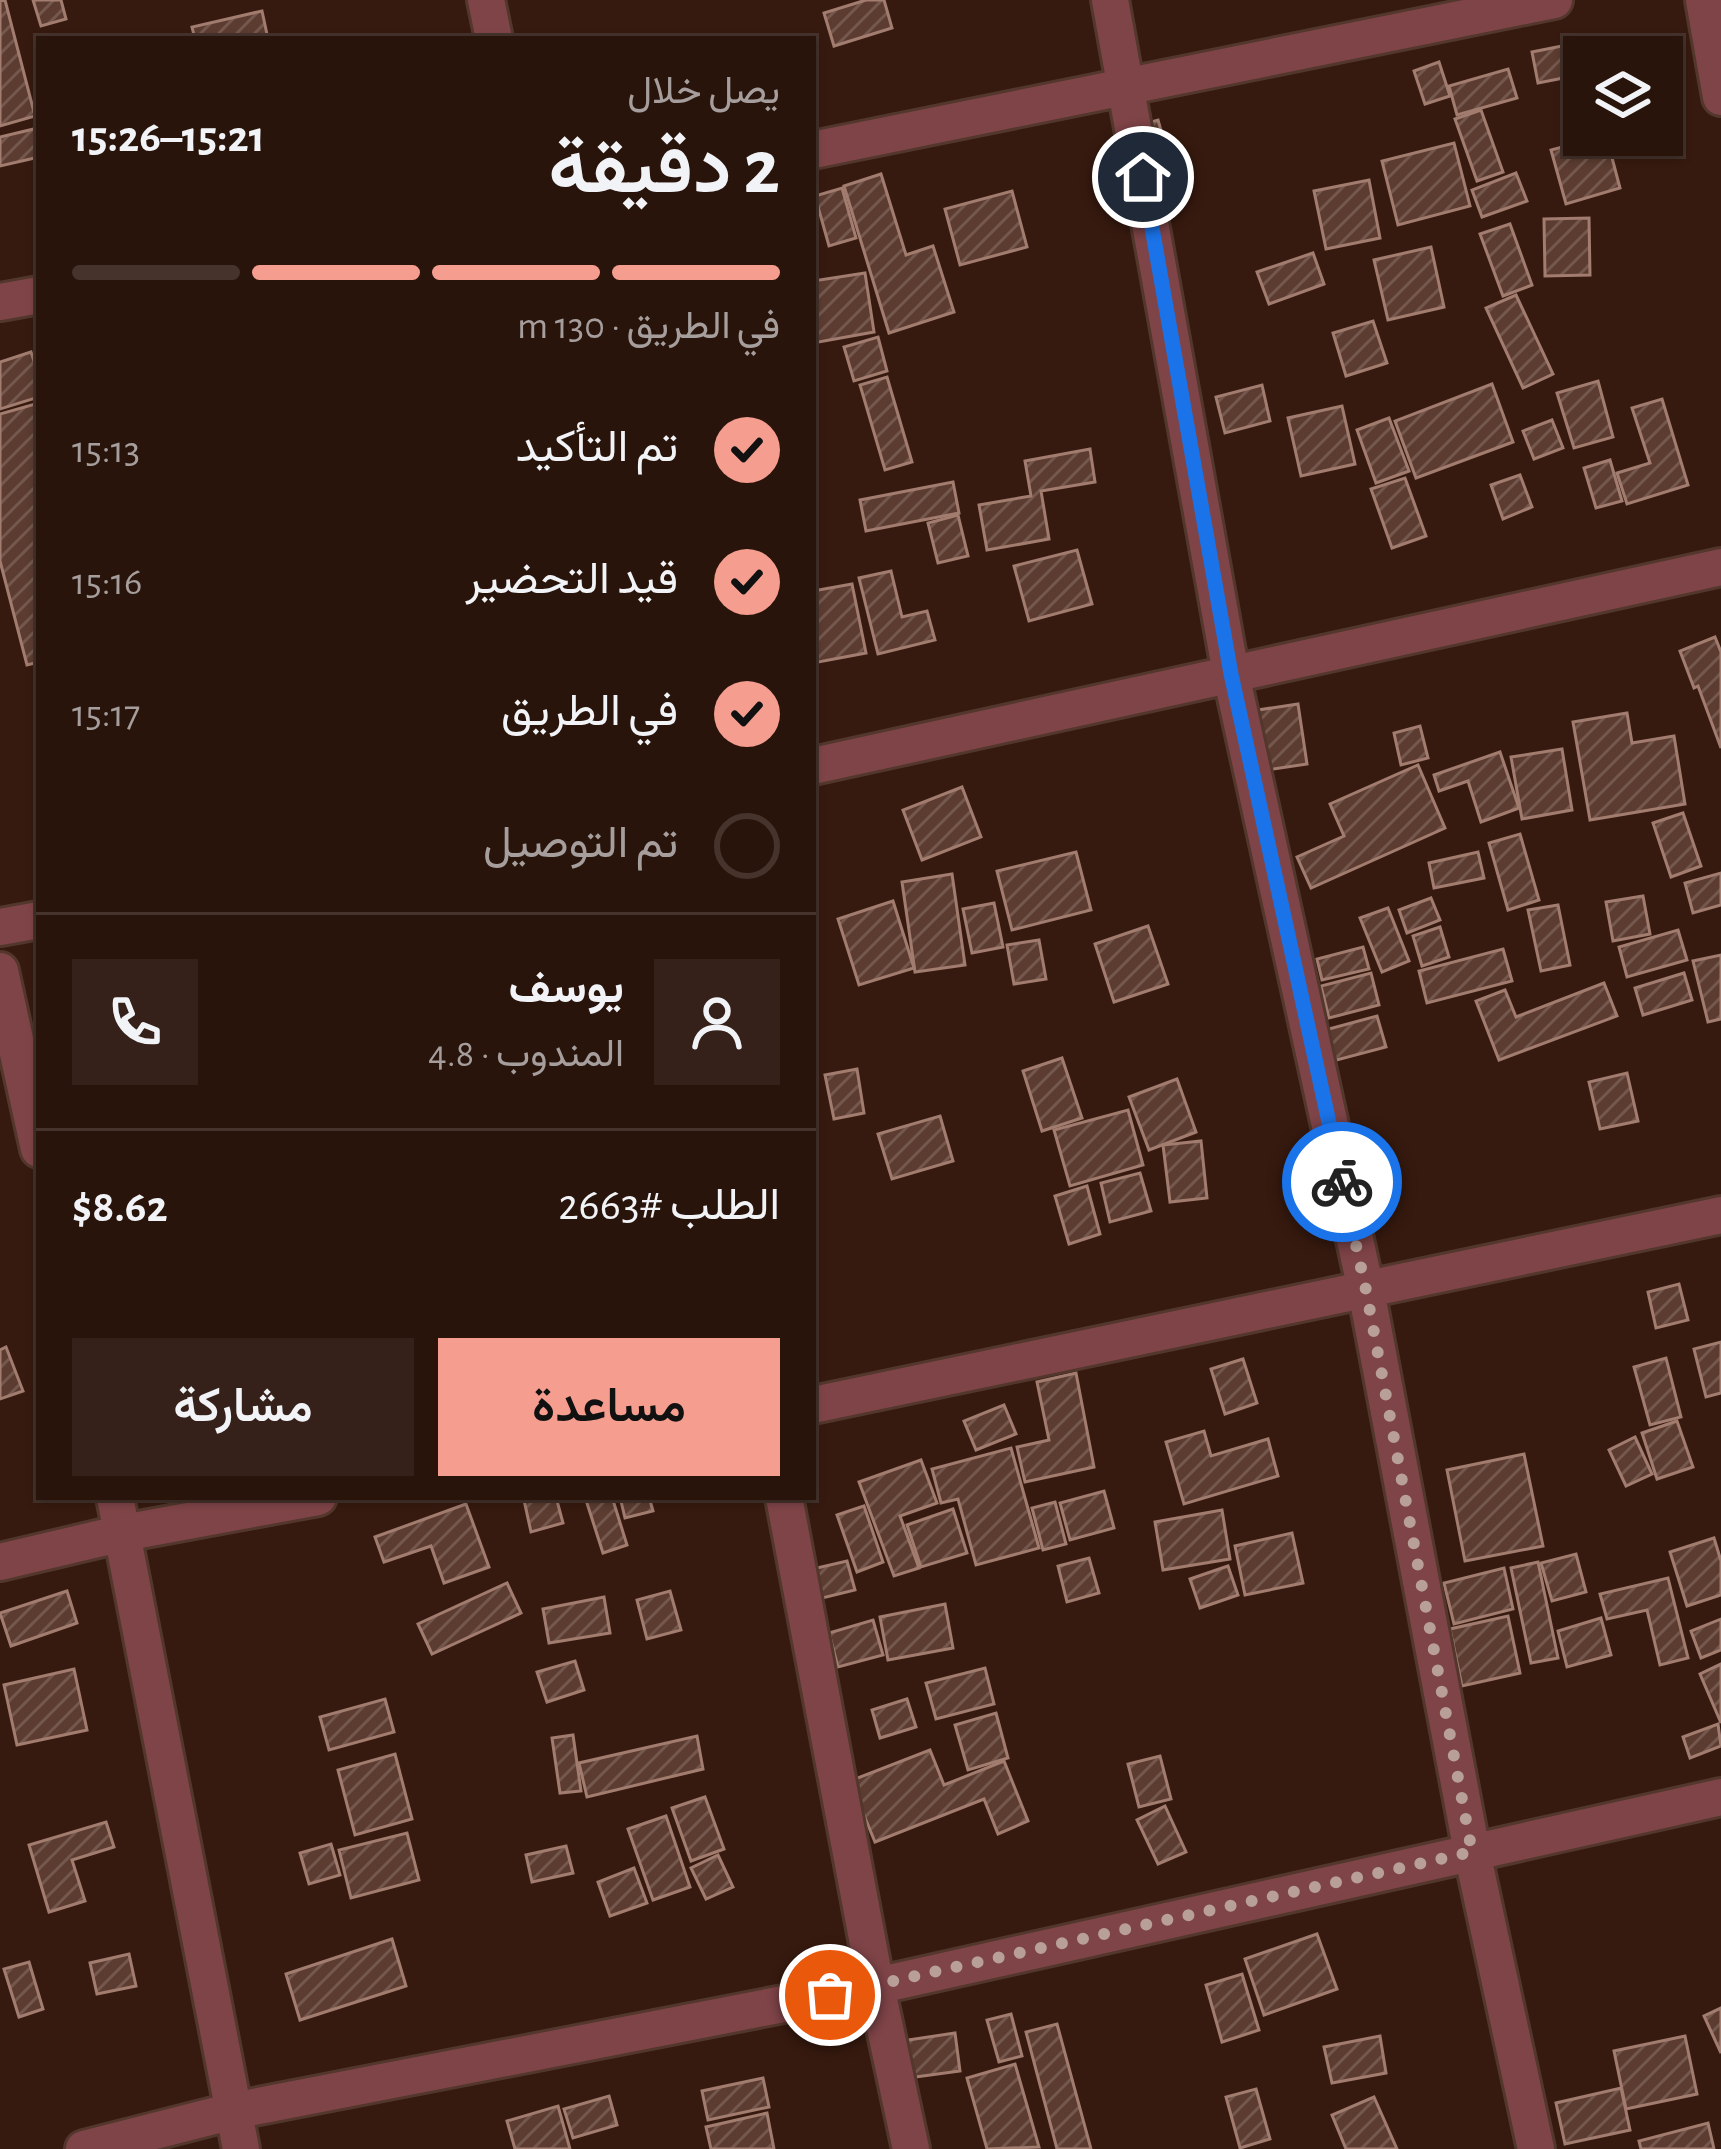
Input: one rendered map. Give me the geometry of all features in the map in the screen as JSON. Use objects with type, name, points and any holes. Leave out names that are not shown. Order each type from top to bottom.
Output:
[{"type":"street","points":[[486,0],[493,36]]},
{"type":"street","points":[[1109,0],[1231,674],[1366,1290],[1472,1852],[1536,2149]]},
{"type":"street","points":[[816,149],[1554,0]]},
{"type":"street","points":[[1704,0],[1721,97]]},
{"type":"street","points":[[0,302],[36,296]]},
{"type":"street","points":[[816,765],[1721,567]]},
{"type":"street","points":[[0,927],[36,921]]},
{"type":"street","points":[[0,971],[36,1135]]},
{"type":"street","points":[[816,1405],[1721,1216]]},
{"type":"street","points":[[0,1562],[119,1515],[285,1500]]},
{"type":"street","points":[[785,1500],[911,2149]]},
{"type":"street","points":[[119,1515],[241,2149]]},
{"type":"street","points":[[84,2149],[232,2111],[876,1986],[1721,1797]]},
{"type":"building","points":[[5,0],[35,116],[0,126],[0,1]]},
{"type":"building","points":[[33,0],[61,0],[66,19],[41,26]]},
{"type":"building","points":[[866,0],[884,0],[892,28],[834,46],[824,13]]},
{"type":"building","points":[[262,11],[267,36],[194,36],[192,27]]},
{"type":"building","points":[[1563,46],[1563,78],[1538,83],[1532,52]]},
{"type":"building","points":[[1439,62],[1450,96],[1425,104],[1414,71]]},
{"type":"building","points":[[1508,69],[1517,98],[1457,115],[1449,86]]},
{"type":"building","points":[[1481,110],[1503,172],[1477,181],[1455,119]]},
{"type":"building","points":[[1158,120],[1176,183],[1146,191],[1129,128]]},
{"type":"building","points":[[36,128],[36,158],[0,166],[0,137]]},
{"type":"building","points":[[1454,143],[1470,206],[1398,225],[1382,161]]},
{"type":"building","points":[[1563,147],[1563,156],[1612,156],[1620,188],[1566,204],[1551,150]]},
{"type":"building","points":[[1516,173],[1527,201],[1482,217],[1472,190]]},
{"type":"building","points":[[881,174],[906,255],[933,246],[954,312],[889,333],[844,186]]},
{"type":"building","points":[[1369,180],[1380,238],[1326,249],[1314,191]]},
{"type":"building","points":[[842,188],[856,238],[829,246],[816,196]]},
{"type":"building","points":[[1012,191],[1027,247],[960,265],[945,209]]},
{"type":"building","points":[[1589,218],[1590,275],[1545,276],[1544,219]]},
{"type":"building","points":[[1510,224],[1532,285],[1503,296],[1480,234]]},
{"type":"building","points":[[1431,247],[1444,307],[1388,320],[1374,260]]},
{"type":"building","points":[[1313,253],[1324,284],[1269,304],[1257,272]]},
{"type":"building","points":[[865,273],[874,332],[816,342],[816,281]]},
{"type":"building","points":[[1516,295],[1553,374],[1523,388],[1486,308]]},
{"type":"building","points":[[1373,321],[1387,363],[1346,376],[1333,333]]},
{"type":"building","points":[[878,337],[887,371],[854,381],[844,347]]},
{"type":"building","points":[[31,352],[36,398],[0,409],[0,362]]},
{"type":"building","points":[[887,377],[912,462],[885,470],[860,385]]},
{"type":"building","points":[[1598,381],[1613,437],[1574,448],[1557,393]]},
{"type":"building","points":[[1492,384],[1513,442],[1416,478],[1395,421]]},
{"type":"building","points":[[1262,385],[1270,421],[1225,433],[1216,397]]},
{"type":"building","points":[[1662,399],[1688,485],[1627,504],[1617,473],[1650,463],[1632,408]]},
{"type":"building","points":[[35,404],[36,408],[36,663],[27,665],[0,561],[0,414]]},
{"type":"building","points":[[1342,406],[1355,464],[1301,476],[1288,418]]},
{"type":"building","points":[[1389,418],[1409,471],[1376,483],[1357,430]]},
{"type":"building","points":[[1552,420],[1563,448],[1534,459],[1523,431]]},
{"type":"building","points":[[1090,449],[1095,482],[1041,491],[1049,539],[987,550],[979,505],[1031,496],[1025,461]]},
{"type":"building","points":[[1610,460],[1622,501],[1596,508],[1584,468]]},
{"type":"building","points":[[1520,475],[1532,507],[1503,519],[1491,485]]},
{"type":"building","points":[[1405,478],[1426,536],[1392,548],[1371,489]]},
{"type":"building","points":[[953,482],[959,513],[866,531],[860,500]]},
{"type":"building","points":[[958,515],[968,556],[938,563],[928,523]]},
{"type":"building","points":[[1077,550],[1092,604],[1029,621],[1014,566]]},
{"type":"building","points":[[891,571],[902,617],[927,611],[935,640],[878,654],[859,578]]},
{"type":"building","points":[[852,584],[866,653],[816,662],[816,590]]},
{"type":"building","points":[[1715,637],[1721,652],[1721,748],[1680,651]]},
{"type":"building","points":[[1298,704],[1307,764],[1260,771],[1251,711]]},
{"type":"building","points":[[1627,713],[1632,743],[1674,736],[1685,804],[1590,820],[1573,722]]},
{"type":"building","points":[[1420,726],[1428,758],[1401,765],[1394,733]]},
{"type":"building","points":[[1562,749],[1572,810],[1522,819],[1511,757]]},
{"type":"building","points":[[1500,752],[1519,808],[1481,822],[1468,781],[1439,791],[1434,775]]},
{"type":"building","points":[[1418,765],[1445,828],[1311,888],[1297,857],[1344,836],[1330,804]]},
{"type":"building","points":[[962,787],[981,837],[922,860],[903,810]]},
{"type":"building","points":[[1683,813],[1701,866],[1671,877],[1653,823]]},
{"type":"building","points":[[1520,834],[1539,900],[1508,910],[1489,843]]},
{"type":"building","points":[[1076,852],[1091,910],[1012,930],[997,871]]},
{"type":"building","points":[[1478,852],[1484,878],[1434,888],[1429,863]]},
{"type":"building","points":[[1721,873],[1721,905],[1693,913],[1685,883]]},
{"type":"building","points":[[952,874],[965,965],[915,972],[902,882]]},
{"type":"building","points":[[1643,896],[1650,934],[1613,941],[1606,902]]},
{"type":"building","points":[[1431,898],[1440,920],[1407,933],[1399,910]]},
{"type":"building","points":[[893,901],[914,968],[859,985],[838,919]]},
{"type":"building","points":[[994,903],[1003,947],[972,953],[963,909]]},
{"type":"building","points":[[1558,905],[1570,965],[1541,971],[1528,910]]},
{"type":"building","points":[[1388,908],[1409,961],[1382,972],[1360,918]]},
{"type":"building","points":[[1148,926],[1168,984],[1114,1002],[1095,944]]},
{"type":"building","points":[[1440,927],[1449,957],[1422,966],[1413,936]]},
{"type":"building","points":[[1678,930],[1687,960],[1627,977],[1619,947]]},
{"type":"building","points":[[1039,940],[1046,979],[1014,984],[1007,945]]},
{"type":"building","points":[[1363,947],[1369,969],[1322,980],[1317,959]]},
{"type":"building","points":[[1503,949],[1512,981],[1427,1003],[1419,971]]},
{"type":"building","points":[[1721,955],[1721,1019],[1708,1022],[1693,961]]},
{"type":"building","points":[[1371,973],[1379,1005],[1329,1018],[1321,986]]},
{"type":"building","points":[[1684,973],[1692,1000],[1643,1015],[1635,988]]},
{"type":"building","points":[[1604,983],[1617,1016],[1499,1060],[1476,1001],[1505,990],[1516,1017]]},
{"type":"building","points":[[1377,1016],[1386,1047],[1333,1061],[1325,1030]]},
{"type":"building","points":[[1062,1058],[1082,1118],[1042,1131],[1023,1071]]},
{"type":"building","points":[[857,1069],[864,1113],[834,1119],[825,1075]]},
{"type":"building","points":[[1627,1073],[1638,1121],[1600,1129],[1589,1082]]},
{"type":"building","points":[[1177,1079],[1196,1132],[1149,1150],[1129,1097]]},
{"type":"building","points":[[1128,1110],[1143,1165],[1070,1186],[1054,1130]]},
{"type":"building","points":[[940,1116],[953,1161],[892,1179],[878,1134]]},
{"type":"building","points":[[1201,1141],[1207,1198],[1170,1202],[1163,1145]]},
{"type":"building","points":[[1140,1173],[1151,1211],[1110,1222],[1101,1183]]},
{"type":"building","points":[[1087,1186],[1100,1234],[1069,1244],[1055,1196]]},
{"type":"building","points":[[1679,1284],[1688,1320],[1656,1328],[1648,1292]]},
{"type":"building","points":[[1721,1342],[1721,1393],[1706,1397],[1694,1349]]},
{"type":"building","points":[[6,1347],[23,1391],[0,1399],[0,1350]]},
{"type":"building","points":[[1666,1358],[1681,1417],[1650,1425],[1634,1367]]},
{"type":"building","points":[[1243,1359],[1257,1403],[1225,1414],[1211,1369]]},
{"type":"building","points":[[1076,1373],[1094,1467],[1025,1482],[1017,1447],[1049,1440],[1037,1382]]},
{"type":"building","points":[[1004,1405],[1016,1434],[976,1450],[964,1421]]},
{"type":"building","points":[[1677,1421],[1693,1467],[1657,1479],[1642,1433]]},
{"type":"building","points":[[1204,1431],[1211,1456],[1268,1439],[1278,1476],[1184,1504],[1166,1442]]},
{"type":"building","points":[[1635,1437],[1652,1474],[1626,1486],[1609,1450]]},
{"type":"building","points":[[1011,1448],[1039,1548],[976,1565],[958,1499],[941,1503],[932,1469]]},
{"type":"building","points":[[1524,1454],[1543,1546],[1465,1561],[1447,1470]]},
{"type":"building","points":[[921,1460],[937,1503],[900,1516],[919,1568],[894,1576],[859,1482]]},
{"type":"building","points":[[1104,1491],[1114,1528],[1070,1540],[1060,1503]]},
{"type":"building","points":[[524,1500],[557,1500],[563,1523],[531,1532]]},
{"type":"building","points":[[586,1500],[613,1500],[627,1545],[603,1553]]},
{"type":"building","points":[[621,1500],[650,1500],[653,1511],[625,1518]]},
{"type":"building","points":[[1055,1502],[1066,1544],[1043,1550],[1032,1508]]},
{"type":"building","points":[[466,1504],[489,1567],[444,1583],[431,1546],[384,1562],[375,1537]]},
{"type":"building","points":[[864,1506],[883,1562],[857,1572],[837,1515]]},
{"type":"building","points":[[953,1509],[967,1553],[921,1567],[907,1525]]},
{"type":"building","points":[[1222,1510],[1230,1559],[1163,1570],[1155,1522]]},
{"type":"building","points":[[1292,1533],[1303,1583],[1245,1595],[1235,1546]]},
{"type":"building","points":[[1714,1538],[1721,1561],[1721,1595],[1687,1606],[1670,1552]]},
{"type":"building","points":[[1576,1554],[1586,1592],[1552,1601],[1541,1563]]},
{"type":"building","points":[[1089,1558],[1099,1593],[1067,1602],[1058,1566]]},
{"type":"building","points":[[847,1561],[855,1590],[802,1603],[795,1573]]},
{"type":"building","points":[[1538,1562],[1558,1658],[1531,1663],[1511,1568]]},
{"type":"building","points":[[1228,1566],[1238,1595],[1200,1608],[1190,1579]]},
{"type":"building","points":[[1504,1568],[1513,1609],[1454,1624],[1444,1583]]},
{"type":"building","points":[[1668,1578],[1688,1658],[1660,1665],[1647,1610],[1607,1619],[1600,1594]]},
{"type":"building","points":[[507,1583],[521,1613],[432,1654],[418,1624]]},
{"type":"building","points":[[67,1591],[77,1623],[11,1646],[0,1613]]},
{"type":"building","points":[[670,1591],[681,1630],[647,1639],[637,1600]]},
{"type":"building","points":[[604,1597],[610,1633],[549,1643],[543,1609]]},
{"type":"building","points":[[945,1604],[953,1648],[888,1660],[880,1617]]},
{"type":"building","points":[[1508,1616],[1520,1673],[1462,1686],[1450,1629]]},
{"type":"building","points":[[1601,1618],[1611,1655],[1567,1667],[1558,1631]]},
{"type":"building","points":[[1721,1619],[1721,1650],[1701,1658],[1691,1631]]},
{"type":"building","points":[[873,1620],[883,1655],[838,1667],[829,1633]]},
{"type":"building","points":[[575,1661],[584,1690],[547,1702],[537,1672]]},
{"type":"building","points":[[1721,1664],[1721,1723],[1700,1674]]},
{"type":"building","points":[[985,1668],[994,1704],[936,1719],[926,1683]]},
{"type":"building","points":[[74,1669],[87,1730],[17,1745],[4,1685]]},
{"type":"building","points":[[385,1699],[394,1732],[329,1750],[320,1717]]},
{"type":"building","points":[[907,1699],[916,1727],[880,1738],[872,1710]]},
{"type":"building","points":[[996,1713],[1008,1758],[968,1770],[955,1725]]},
{"type":"building","points":[[1718,1724],[1721,1746],[1690,1758],[1683,1737]]},
{"type":"building","points":[[573,1735],[581,1791],[560,1793],[552,1738]]},
{"type":"building","points":[[697,1736],[703,1769],[587,1797],[579,1763]]},
{"type":"building","points":[[930,1750],[944,1785],[1004,1761],[1028,1821],[998,1834],[984,1799],[875,1842],[850,1781]]},
{"type":"building","points":[[395,1754],[412,1819],[355,1835],[338,1770]]},
{"type":"building","points":[[1160,1756],[1171,1799],[1139,1807],[1128,1764]]},
{"type":"building","points":[[705,1797],[724,1849],[691,1861],[672,1808]]},
{"type":"building","points":[[1165,1806],[1186,1852],[1158,1864],[1137,1820]]},
{"type":"building","points":[[666,1816],[690,1887],[653,1900],[628,1829]]},
{"type":"building","points":[[106,1822],[114,1847],[72,1860],[85,1901],[49,1912],[29,1845]]},
{"type":"building","points":[[407,1833],[419,1880],[351,1898],[339,1850]]},
{"type":"building","points":[[331,1844],[340,1875],[309,1884],[300,1853]]},
{"type":"building","points":[[566,1846],[573,1873],[532,1882],[526,1855]]},
{"type":"building","points":[[718,1855],[733,1887],[706,1899],[691,1868]]},
{"type":"building","points":[[634,1868],[647,1903],[610,1916],[598,1882]]},
{"type":"building","points":[[1317,1934],[1337,1989],[1264,2015],[1245,1959]]},
{"type":"building","points":[[392,1939],[406,1986],[300,2020],[286,1974]]},
{"type":"building","points":[[129,1954],[136,1986],[97,1994],[90,1963]]},
{"type":"building","points":[[29,1962],[43,2009],[19,2017],[4,1969]]},
{"type":"building","points":[[1242,1974],[1259,2030],[1222,2042],[1206,1985]]},
{"type":"building","points":[[1721,2008],[1721,2053],[1704,2016]]},
{"type":"building","points":[[1011,2014],[1022,2056],[999,2062],[987,2020]]},
{"type":"building","points":[[1057,2024],[1091,2149],[1057,2149],[1026,2032]]},
{"type":"building","points":[[955,2033],[960,2071],[893,2080],[888,2043]]},
{"type":"building","points":[[1380,2036],[1386,2073],[1332,2083],[1324,2047]]},
{"type":"building","points":[[1685,2036],[1697,2094],[1626,2109],[1614,2051]]},
{"type":"building","points":[[1015,2064],[1039,2147],[987,2149],[967,2078]]},
{"type":"building","points":[[763,2078],[769,2107],[708,2120],[702,2091]]},
{"type":"building","points":[[1621,2088],[1630,2130],[1565,2144],[1556,2103]]},
{"type":"building","points":[[1256,2089],[1270,2139],[1240,2148],[1226,2097]]},
{"type":"building","points":[[609,2096],[617,2125],[573,2138],[564,2109]]},
{"type":"building","points":[[1374,2097],[1397,2149],[1346,2149],[1332,2115]]},
{"type":"building","points":[[558,2106],[570,2149],[515,2149],[507,2121]]},
{"type":"building","points":[[767,2113],[774,2149],[711,2149],[706,2127]]},
{"type":"building","points":[[1708,2123],[1714,2149],[1641,2149],[1639,2141]]},
{"type":"way so far","points":[[830,1995],[1472,1852],[1342,1182]]},
{"type":"route","points":[[1143,177],[1231,674],[1342,1182]]}]
